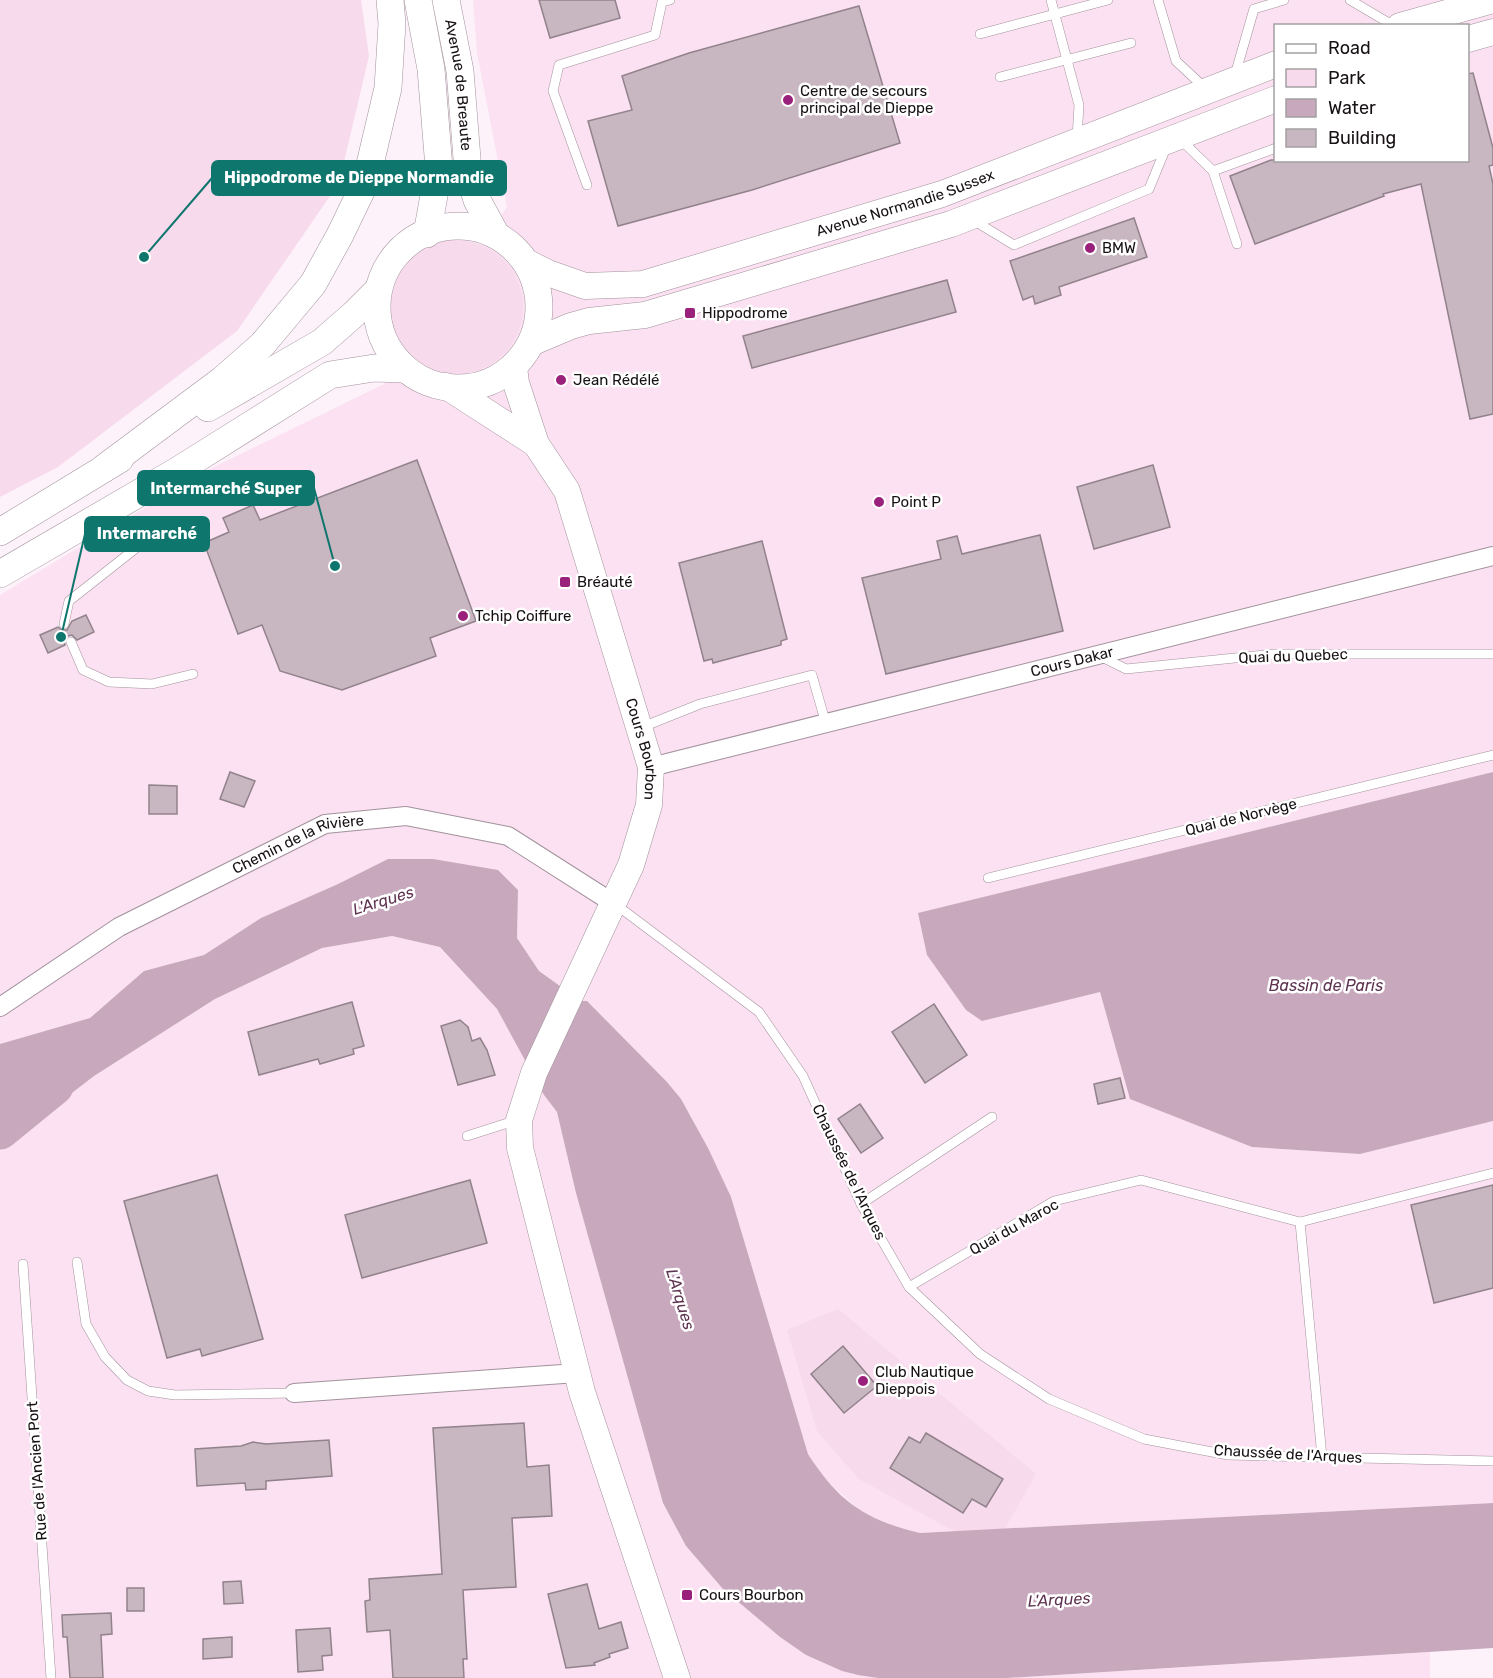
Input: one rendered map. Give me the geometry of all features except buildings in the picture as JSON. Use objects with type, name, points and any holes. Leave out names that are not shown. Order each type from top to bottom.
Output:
[{"type":"main road","points":[[104,468],[222,380],[262,345],[313,284],[340,236],[366,181],[388,88],[392,24],[390,0]]},
{"type":"main road","name":"Avenue de Breaute","points":[[418,0],[431,69],[439,168],[427,234]]},
{"type":"main road","name":"Avenue de Breaute","points":[[446,0],[460,71],[468,171],[477,200],[496,235]]},
{"type":"main road","points":[[1407,24],[1493,0]]},
{"type":"main road","points":[[1469,38],[1493,32]]},
{"type":"main road","name":"Avenue Normandie Sussex","points":[[528,263],[585,286],[644,284],[942,194],[1274,64]]},
{"type":"main road","name":"Avenue Normandie Sussex","points":[[533,342],[571,326],[589,321],[645,315],[951,224],[1274,99]]},
{"type":"main road","points":[[0,532],[104,468],[322,342],[354,315],[376,292],[391,261],[413,240],[456,227],[477,228],[508,242],[528,263],[537,281],[541,312],[533,342],[514,367],[494,380],[470,387],[446,386],[403,369],[374,368],[330,375],[177,471],[0,574]]},
{"type":"main road","points":[[376,292],[374,318],[379,335],[387,352],[403,369]]},
{"type":"main road","name":"Cours Bourbon","points":[[514,367],[516,383],[536,444],[567,491],[651,767],[649,805],[631,865],[534,1073],[519,1120],[520,1148],[577,1373],[677,1678]]},
{"type":"main road","name":"Cours Bourbon","points":[[446,386],[536,444]]},
{"type":"street","name":"Cours Dakar","points":[[651,767],[1493,556]]},
{"type":"street","name":"Chemin de la Rivière","points":[[0,1007],[119,927],[325,824],[406,816],[508,836],[613,903]]},
{"type":"street","points":[[294,1394],[577,1373]]},
{"type":"lane","points":[[587,185],[553,91],[560,65],[656,35],[662,2],[670,0]]},
{"type":"lane","points":[[1051,0],[1078,105],[1077,143]]},
{"type":"lane","points":[[980,34],[1108,0]]},
{"type":"lane","points":[[1158,0],[1176,61],[1208,91]]},
{"type":"lane","points":[[1233,81],[1254,9],[1284,0]]},
{"type":"lane","points":[[1350,0],[1391,24]]},
{"type":"lane","points":[[1000,77],[1131,43]]},
{"type":"lane","points":[[969,217],[1014,244],[1149,189],[1173,138],[1213,171],[1237,244]]},
{"type":"lane","points":[[1213,171],[1274,148]]},
{"type":"lane","points":[[64,624],[69,601],[140,545]]},
{"type":"lane","points":[[71,642],[83,670],[109,682],[152,684],[193,674]]},
{"type":"lane","name":"Quai du Quebec","points":[[1098,655],[1126,669],[1274,654],[1493,654]]},
{"type":"lane","points":[[639,728],[700,704],[812,675],[826,724]]},
{"type":"lane","name":"Quai de Norvège","points":[[988,878],[1493,755]]},
{"type":"lane","name":"Chaussée de l'Arques","points":[[613,903],[759,1012],[803,1077],[861,1204],[909,1287],[980,1354],[1049,1399],[1144,1439],[1228,1455],[1493,1461]]},
{"type":"lane","points":[[861,1204],[992,1117]]},
{"type":"lane","points":[[466,1136],[519,1120]]},
{"type":"lane","name":"Quai du Maroc","points":[[909,1287],[1054,1201],[1141,1180],[1300,1222],[1493,1173]]},
{"type":"lane","points":[[1300,1222],[1322,1457]]},
{"type":"lane","points":[[77,1262],[86,1324],[105,1357],[127,1380],[148,1390],[175,1395],[294,1394]]},
{"type":"lane","name":"Rue de l'Ancien Port","points":[[23,1264],[51,1678]]},
{"type":"shaded area","points":[[473,0],[1493,0],[1493,772],[919,913],[982,1021],[1100,992],[1131,1099],[1252,1147],[1360,1154],[1493,1121],[1493,1503],[920,1533],[895,1527],[864,1514],[822,1477],[808,1454],[731,1197],[691,1116],[667,1082],[587,1001],[581,1001],[539,971],[517,938],[518,890],[388,859],[261,918],[204,955],[144,971],[90,1018],[0,1044],[0,595],[206,471],[384,384],[507,207],[477,53]]},
{"type":"shaded area","points":[[392,936],[440,947],[497,1009],[544,1095],[557,1112],[576,1193],[663,1503],[686,1546],[723,1589],[780,1637],[806,1655],[842,1671],[878,1678],[0,1678],[0,1111],[29,1126],[94,1076],[215,999],[322,948]]},
{"type":"shaded area","points":[[1430,1652],[1430,1678],[1006,1678]]},
{"type":"green space","points":[[0,0],[361,0],[369,56],[339,183],[237,331],[58,467],[0,497]]},
{"type":"green space","points":[[456,240],[482,245],[503,260],[518,281],[523,307],[518,333],[503,354],[482,369],[456,374],[430,369],[409,354],[394,333],[389,307],[394,281],[409,260],[430,245]]},
{"type":"green space","name":"Club Nautique Dieppois","points":[[838,1309],[1036,1474],[992,1552],[859,1479],[817,1431],[787,1330]]},
{"type":"water","name":"Bassin de Paris","points":[[1493,772],[1493,1121],[1360,1154],[1252,1147],[1130,1099],[1100,992],[982,1021],[966,1010],[927,955],[918,913]]},
{"type":"water","points":[[388,859],[433,859],[498,870],[518,890],[517,938],[539,971],[581,1001],[587,1001],[681,1099],[731,1197],[808,1454],[830,1484],[855,1506],[884,1522],[920,1533],[1493,1503],[1493,1648],[1006,1678],[878,1678],[842,1671],[806,1655],[780,1637],[723,1589],[686,1546],[663,1503],[576,1193],[557,1112],[544,1095],[497,1009],[440,947],[392,936],[322,948],[215,999],[94,1076],[29,1126],[0,1111],[0,1044],[90,1018],[144,971],[204,955],[261,918]]},
{"type":"waterway","name":"L'Arques","points":[[0,1130],[54,1086]]},
{"type":"place","name":"Centre de secours principal de Dieppe","points":[[788,100]]},
{"type":"place","name":"BMW","points":[[1090,248]]},
{"type":"place","name":"Hippodrome de Dieppe Normandie","points":[[144,257]]},
{"type":"place","name":"Hippodrome","points":[[690,313]]},
{"type":"place","name":"Jean Rédélé","points":[[561,380]]},
{"type":"place","name":"Point P","points":[[879,502]]},
{"type":"place","name":"Intermarché Super","points":[[335,566]]},
{"type":"place","name":"Bréauté","points":[[565,582]]},
{"type":"place","name":"Tchip Coiffure","points":[[463,616]]},
{"type":"place","name":"Intermarché","points":[[61,637]]},
{"type":"place","name":"Club Nautique Dieppois","points":[[863,1381]]},
{"type":"place","name":"Cours Bourbon","points":[[687,1595]]}]
